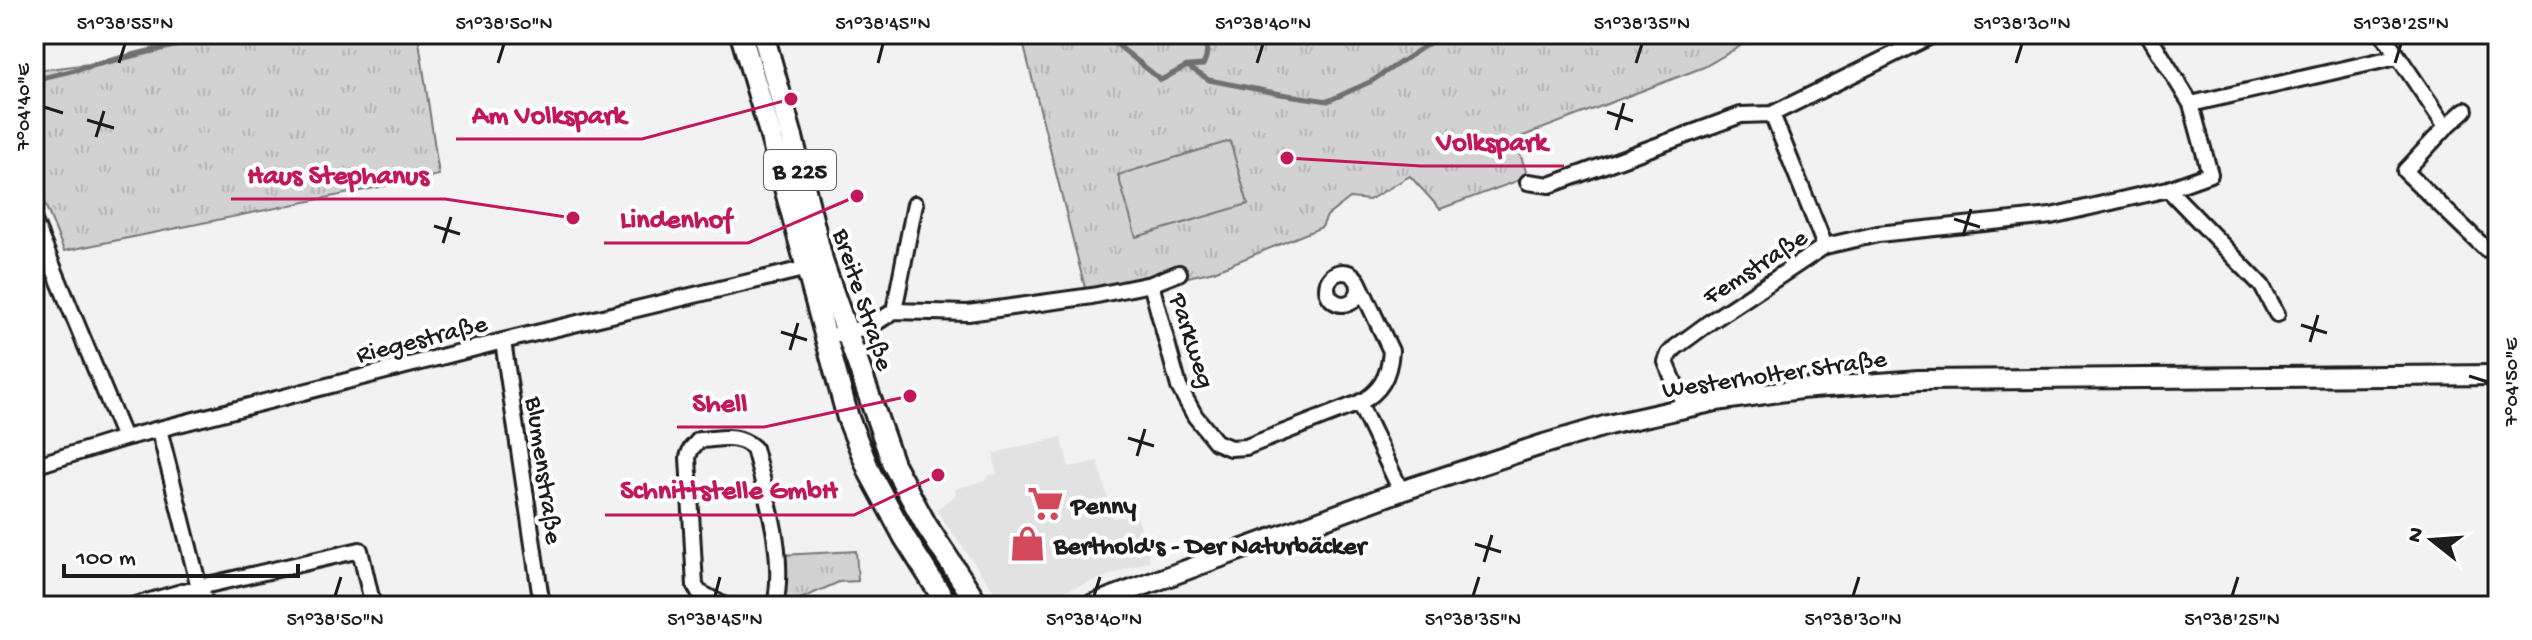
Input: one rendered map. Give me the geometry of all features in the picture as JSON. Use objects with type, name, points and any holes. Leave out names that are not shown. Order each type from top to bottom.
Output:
[{"type":"main road","name":"Breite Straße","points":[[741,34],[836,335],[893,464],[926,525],[979,606]]},
{"type":"main road","name":"Breite Straße","points":[[763,34],[792,137],[815,267]]},
{"type":"main road","name":"Breite Straße","points":[[836,335],[848,418],[870,473],[929,579],[948,606]]},
{"type":"main road","name":"Westerholter Straße","points":[[1088,606],[1401,491],[1544,444],[1608,425],[1716,401],[1800,389],[1919,380],[2498,375]]},
{"type":"main road","points":[[929,579],[935,606]]},
{"type":"street","points":[[1528,182],[1550,185],[1741,115],[1772,114],[1935,34]]},
{"type":"street","points":[[2148,34],[2191,104],[2397,57]]},
{"type":"street","points":[[2383,34],[2446,127]]},
{"type":"street","name":"Femstraße","points":[[1685,408],[1666,362],[1669,354],[1710,322],[1825,246],[1878,234],[2051,216],[2168,189],[2210,174],[2191,104]]},
{"type":"street","points":[[2465,110],[2405,171],[2486,249],[2498,250]]},
{"type":"street","points":[[1772,114],[1825,246]]},
{"type":"street","points":[[2168,189],[2262,286],[2277,314]]},
{"type":"street","points":[[894,311],[915,204]]},
{"type":"street","points":[[34,221],[124,438]]},
{"type":"street","name":"Riegestraße","points":[[34,466],[124,438],[503,341],[815,267]]},
{"type":"street","points":[[836,335],[871,326],[894,311],[968,313],[1092,296],[1151,284],[1179,273]]},
{"type":"street","name":"Parkweg","points":[[1151,284],[1179,387],[1195,416],[1216,442],[1230,448],[1246,447],[1375,395],[1382,384],[1391,351],[1358,281]]},
{"type":"street","name":"Blumenstraße","points":[[503,341],[542,606]]},
{"type":"street","points":[[1359,403],[1401,491]]},
{"type":"street","points":[[159,429],[199,587],[207,606]]},
{"type":"street","points":[[725,606],[699,592],[695,586],[688,457],[699,440],[744,439],[754,448],[777,549],[778,589],[775,606]]},
{"type":"street","points":[[132,606],[199,587],[360,550],[373,606]]},
{"type":"shaded area","points":[[1061,437],[1069,467],[1098,461],[1113,518],[1137,515],[1150,561],[1047,597],[1018,603],[1007,601],[991,587],[936,510],[956,495],[955,489],[997,474],[993,453]]},
{"type":"green space","points":[[211,34],[418,34],[439,175],[64,251],[34,177],[34,71],[89,64]]},
{"type":"green space","points":[[969,34],[1761,34],[1704,67],[1515,139],[1528,177],[1440,209],[1410,176],[1369,200],[1350,198],[1327,216],[1322,227],[1214,271],[1179,279],[1176,268],[1086,292],[1022,38],[1002,45]]},
{"type":"green space","points":[[1230,141],[1248,204],[1136,237],[1118,175]]},
{"type":"green space","points":[[856,551],[858,581],[839,582],[789,604],[783,600],[782,555]]},
{"type":"waterway","points":[[34,80],[223,34]]},
{"type":"waterway","points":[[999,34],[1009,34]]},
{"type":"waterway","points":[[1104,34],[1161,80],[1187,66],[1209,80],[1328,101],[1372,81],[1443,34]]},
{"type":"waterway","points":[[1189,66],[1203,65],[1205,61],[1207,50],[1202,34]]},
{"type":"place","name":"Am Volkspark","points":[[791,99]]},
{"type":"place","name":"Volkspark","points":[[1287,158]]},
{"type":"place","name":"Lindenhof","points":[[857,196]]},
{"type":"place","name":"Haus Stephanus","points":[[573,218]]},
{"type":"place","name":"Shell","points":[[910,396]]},
{"type":"place","name":"Schnittstelle GmbH","points":[[938,475]]},
{"type":"place","name":"Penny","points":[[1045,504]]},
{"type":"place","name":"Berthold's - Der Naturbäcker","points":[[1028,544]]}]
